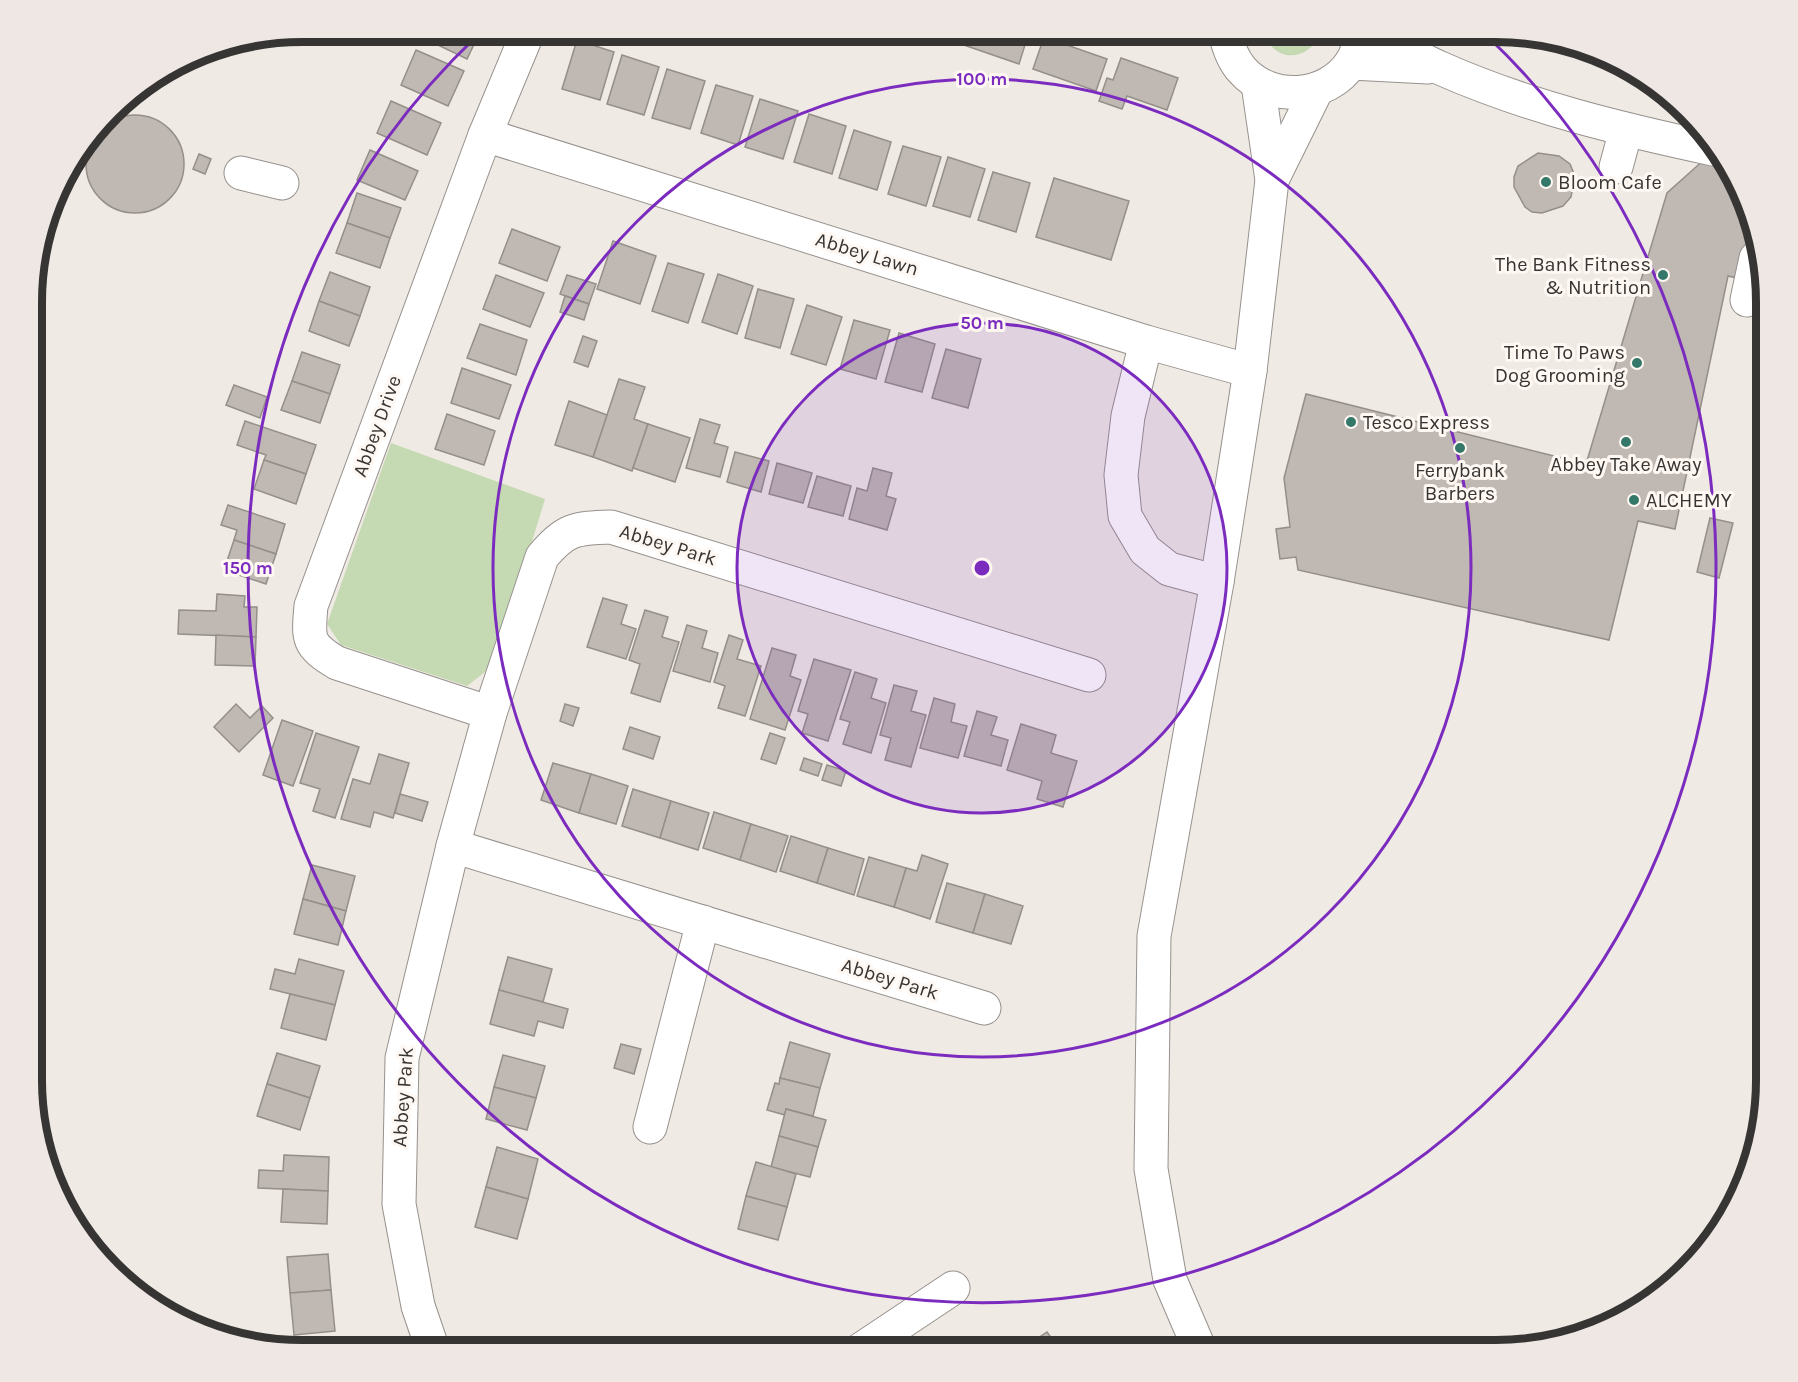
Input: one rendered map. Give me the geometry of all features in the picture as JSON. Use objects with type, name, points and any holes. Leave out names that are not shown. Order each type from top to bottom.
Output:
[{"type":"street","name":"Abbey Drive","points":[[490,713],[337,663],[318,652],[308,633],[310,606],[485,135],[524,42]]},
{"type":"street","points":[[1228,42],[1230,52],[1242,70],[1258,84],[1277,91],[1297,93],[1317,89],[1336,79],[1351,63],[1360,42]]},
{"type":"street","points":[[1390,42],[1439,68],[1570,116],[1704,146]]},
{"type":"street","points":[[1351,63],[1439,68]]},
{"type":"street","points":[[1196,1340],[1170,1280],[1151,1168],[1154,936],[1217,582],[1250,371],[1272,180],[1258,84]]},
{"type":"street","points":[[1272,180],[1317,89]]},
{"type":"street","points":[[1616,167],[1626,130]]},
{"type":"street","name":"Abbey Lawn","points":[[485,135],[1146,342],[1250,371]]},
{"type":"street","points":[[241,173],[282,183]]},
{"type":"street","points":[[1747,300],[1754,268]]},
{"type":"street","points":[[1146,342],[1128,416],[1121,475],[1125,516],[1145,550],[1169,568],[1217,582]]},
{"type":"street","name":"Abbey Park","points":[[430,1340],[418,1306],[399,1204],[402,1058],[453,846],[490,713],[542,557],[557,539],[582,528],[611,527],[1089,675]]},
{"type":"street","name":"Abbey Park","points":[[453,846],[984,1008]]},
{"type":"street","points":[[650,1127],[704,922]]},
{"type":"street","points":[[882,1340],[953,1288]]},
{"type":"green space","points":[[1269,42],[1316,42],[1301,54],[1283,54],[1275,50]]},
{"type":"green space","points":[[391,443],[545,499],[494,665],[467,686],[341,645],[327,624]]},
{"type":"building","points":[[432,42],[475,42],[467,59]]},
{"type":"building","points":[[576,42],[614,52],[600,100],[562,89]]},
{"type":"building","points":[[955,42],[1026,42],[1019,64]]},
{"type":"building","points":[[1042,42],[1058,42],[1107,59],[1096,91],[1033,69]]},
{"type":"building","points":[[416,50],[464,71],[448,106],[401,85]]},
{"type":"building","points":[[622,55],[659,67],[644,115],[607,104]]},
{"type":"building","points":[[1121,58],[1178,78],[1167,110],[1127,96],[1122,109],[1099,101],[1107,78],[1113,80]]},
{"type":"building","points":[[667,69],[705,81],[690,129],[652,118]]},
{"type":"building","points":[[716,85],[753,96],[738,145],[701,133]]},
{"type":"building","points":[[760,99],[798,111],[783,159],[745,147]]},
{"type":"building","points":[[391,101],[441,123],[427,155],[377,133]]},
{"type":"building","points":[[809,114],[846,126],[832,174],[794,162]]},
{"type":"building","points":[[135,115],[154,118],[170,129],[181,145],[183,154],[181,183],[170,199],[154,210],[135,213],[116,210],[100,199],[89,183],[87,156],[119,117]]},
{"type":"building","points":[[854,130],[891,142],[877,190],[839,178]]},
{"type":"building","points":[[903,146],[941,157],[926,206],[888,194]]},
{"type":"building","points":[[370,150],[418,171],[405,200],[357,180]]},
{"type":"building","points":[[1538,153],[1559,156],[1570,164],[1575,176],[1571,197],[1563,206],[1542,213],[1532,212],[1525,207],[1514,187],[1514,177],[1518,166]]},
{"type":"building","points":[[199,154],[211,159],[205,174],[193,169]]},
{"type":"building","points":[[948,157],[985,169],[970,217],[933,206]]},
{"type":"building","points":[[1706,158],[1714,161],[1736,202],[1751,251],[1745,280],[1728,276],[1675,529],[1638,521],[1609,640],[1298,570],[1296,557],[1280,559],[1276,529],[1290,527],[1284,478],[1306,394],[1586,464],[1667,193]]},
{"type":"building","points":[[993,172],[1030,183],[1016,232],[978,220]]},
{"type":"building","points":[[1054,178],[1129,201],[1111,260],[1036,237]]},
{"type":"building","points":[[357,193],[401,208],[390,238],[347,223]]},
{"type":"building","points":[[347,223],[390,238],[380,268],[336,253]]},
{"type":"building","points":[[512,229],[560,247],[547,281],[499,263]]},
{"type":"building","points":[[613,241],[656,256],[640,304],[597,289]]},
{"type":"building","points":[[668,263],[704,274],[688,323],[652,311]]},
{"type":"building","points":[[330,272],[370,287],[360,316],[319,301]]},
{"type":"building","points":[[718,274],[753,286],[737,334],[702,322]]},
{"type":"building","points":[[496,275],[544,293],[530,327],[483,309]]},
{"type":"building","points":[[567,275],[596,284],[589,304],[560,294]]},
{"type":"building","points":[[758,289],[794,299],[780,348],[745,338]]},
{"type":"building","points":[[565,296],[589,304],[584,320],[560,312]]},
{"type":"building","points":[[319,301],[360,316],[349,346],[309,331]]},
{"type":"building","points":[[807,305],[842,317],[826,365],[791,354]]},
{"type":"building","points":[[854,320],[890,330],[876,379],[840,369]]},
{"type":"building","points":[[480,324],[527,340],[516,375],[467,358]]},
{"type":"building","points":[[899,333],[935,344],[922,392],[885,382]]},
{"type":"building","points":[[583,336],[597,341],[588,367],[574,362]]},
{"type":"building","points":[[946,349],[981,359],[968,408],[932,398]]},
{"type":"building","points":[[302,352],[340,365],[330,394],[292,381]]},
{"type":"building","points":[[462,368],[511,385],[499,419],[451,403]]},
{"type":"building","points":[[619,379],[645,387],[634,419],[648,424],[632,471],[593,457]]},
{"type":"building","points":[[292,381],[330,394],[320,423],[281,410]]},
{"type":"building","points":[[234,385],[267,397],[260,418],[226,405]]},
{"type":"building","points":[[569,401],[607,415],[593,457],[555,445]]},
{"type":"building","points":[[447,414],[495,431],[484,465],[435,449]]},
{"type":"building","points":[[700,419],[720,425],[714,443],[728,447],[720,477],[686,468]]},
{"type":"building","points":[[245,421],[316,445],[306,474],[264,460],[266,455],[237,445]]},
{"type":"building","points":[[648,424],[690,438],[675,482],[633,468]]},
{"type":"building","points":[[735,452],[769,461],[761,492],[727,482]]},
{"type":"building","points":[[264,460],[306,474],[296,504],[254,489]]},
{"type":"building","points":[[777,463],[812,473],[803,503],[769,494]]},
{"type":"building","points":[[873,468],[892,473],[886,496],[896,499],[887,530],[849,519],[857,488],[867,491]]},
{"type":"building","points":[[817,476],[851,486],[843,516],[808,507]]},
{"type":"building","points":[[228,505],[285,524],[276,554],[234,540],[237,530],[221,525]]},
{"type":"building","points":[[1710,518],[1733,523],[1719,578],[1697,572]]},
{"type":"building","points":[[234,540],[276,554],[266,584],[224,570]]},
{"type":"building","points":[[217,594],[245,596],[244,607],[257,607],[256,637],[178,634],[179,610],[216,611]]},
{"type":"building","points":[[603,598],[627,605],[621,624],[636,629],[626,659],[587,647]]},
{"type":"building","points":[[645,610],[668,617],[662,637],[679,642],[660,702],[631,693],[640,664],[629,660]]},
{"type":"building","points":[[687,625],[707,631],[702,648],[718,653],[710,682],[673,671]]},
{"type":"building","points":[[216,635],[256,637],[255,666],[215,665]]},
{"type":"building","points":[[729,635],[743,640],[737,659],[761,666],[745,716],[718,708],[725,686],[714,682]]},
{"type":"building","points":[[772,648],[796,655],[790,676],[801,680],[785,730],[750,719]]},
{"type":"building","points":[[814,659],[851,670],[828,741],[802,733],[808,714],[798,711]]},
{"type":"building","points":[[855,672],[877,679],[871,698],[886,703],[871,753],[843,744],[850,722],[840,719]]},
{"type":"building","points":[[894,685],[917,691],[911,711],[926,715],[911,767],[885,760],[891,738],[880,735]]},
{"type":"building","points":[[934,698],[955,704],[951,722],[967,726],[958,758],[920,748]]},
{"type":"building","points":[[236,704],[250,718],[262,706],[273,718],[239,752],[214,727]]},
{"type":"building","points":[[565,704],[579,708],[573,726],[560,721]]},
{"type":"building","points":[[977,711],[997,717],[991,735],[1008,740],[1001,766],[964,756]]},
{"type":"building","points":[[282,720],[313,731],[293,786],[263,775]]},
{"type":"building","points":[[1021,724],[1056,735],[1051,753],[1077,761],[1063,807],[1037,799],[1042,781],[1007,770]]},
{"type":"building","points":[[630,727],[660,737],[653,759],[623,749]]},
{"type":"building","points":[[316,733],[359,747],[335,818],[313,811],[320,789],[300,783]]},
{"type":"building","points":[[770,733],[785,738],[776,764],[761,759]]},
{"type":"building","points":[[379,754],[409,763],[393,818],[374,812],[370,827],[341,819],[353,779],[370,784]]},
{"type":"building","points":[[804,758],[822,764],[818,776],[800,770]]},
{"type":"building","points":[[553,763],[591,774],[579,813],[541,800]]},
{"type":"building","points":[[827,765],[846,771],[841,786],[822,780]]},
{"type":"building","points":[[591,774],[628,786],[616,824],[579,813]]},
{"type":"building","points":[[633,789],[671,801],[660,838],[622,826]]},
{"type":"building","points":[[400,794],[428,802],[422,821],[395,813]]},
{"type":"building","points":[[671,801],[709,813],[698,850],[660,838]]},
{"type":"building","points":[[714,812],[751,824],[740,860],[703,848]]},
{"type":"building","points":[[751,824],[788,836],[776,872],[740,860]]},
{"type":"building","points":[[791,836],[828,848],[817,883],[780,871]]},
{"type":"building","points":[[828,848],[864,859],[854,895],[817,883]]},
{"type":"building","points":[[922,855],[948,864],[930,919],[894,907],[906,868],[917,871]]},
{"type":"building","points":[[869,857],[906,868],[894,907],[857,896]]},
{"type":"building","points":[[312,865],[355,876],[346,911],[303,899]]},
{"type":"building","points":[[947,883],[985,894],[973,933],[936,922]]},
{"type":"building","points":[[985,894],[1023,906],[1011,944],[973,933]]},
{"type":"building","points":[[303,899],[346,911],[338,945],[294,934]]},
{"type":"building","points":[[508,957],[552,969],[543,1002],[499,990]]},
{"type":"building","points":[[299,959],[344,971],[335,1005],[270,989],[275,969],[295,974]]},
{"type":"building","points":[[499,990],[568,1009],[563,1028],[538,1021],[534,1036],[490,1024]]},
{"type":"building","points":[[290,994],[335,1005],[326,1040],[281,1028]]},
{"type":"building","points":[[790,1042],[830,1054],[820,1088],[780,1078]]},
{"type":"building","points":[[621,1044],[641,1049],[634,1074],[614,1068]]},
{"type":"building","points":[[277,1053],[320,1066],[310,1098],[267,1084]]},
{"type":"building","points":[[503,1055],[545,1066],[536,1098],[494,1087]]},
{"type":"building","points":[[780,1078],[820,1088],[813,1116],[786,1109],[785,1115],[767,1110],[775,1083],[779,1084]]},
{"type":"building","points":[[267,1084],[310,1098],[300,1130],[257,1116]]},
{"type":"building","points":[[494,1087],[536,1098],[527,1130],[486,1119]]},
{"type":"building","points":[[786,1109],[826,1120],[818,1147],[779,1136]]},
{"type":"building","points":[[779,1136],[818,1147],[810,1177],[771,1167]]},
{"type":"building","points":[[497,1147],[538,1159],[528,1199],[486,1187]]},
{"type":"building","points":[[284,1155],[329,1157],[328,1191],[258,1188],[259,1170],[283,1171]]},
{"type":"building","points":[[756,1162],[796,1174],[787,1207],[746,1196]]},
{"type":"building","points":[[486,1187],[528,1199],[517,1239],[475,1227]]},
{"type":"building","points":[[283,1189],[328,1191],[327,1224],[281,1222]]},
{"type":"building","points":[[746,1196],[787,1207],[778,1240],[738,1229]]},
{"type":"building","points":[[328,1254],[331,1290],[290,1293],[287,1257]]},
{"type":"building","points":[[331,1290],[335,1331],[294,1335],[290,1293]]},
{"type":"building","points":[[1047,1332],[1053,1340],[1035,1340]]},
{"type":"place","name":"Bloom Cafe","points":[[1546,182]]},
{"type":"place","name":"The Bank Fitness & Nutrition","points":[[1663,275]]},
{"type":"place","name":"Time To Paws Dog Grooming","points":[[1637,363]]},
{"type":"place","name":"Tesco Express","points":[[1351,422]]},
{"type":"place","name":"Abbey Take Away","points":[[1626,442]]},
{"type":"place","name":"Ferrybank Barbers","points":[[1460,448]]},
{"type":"place","name":"ALCHEMY","points":[[1634,500]]}]
